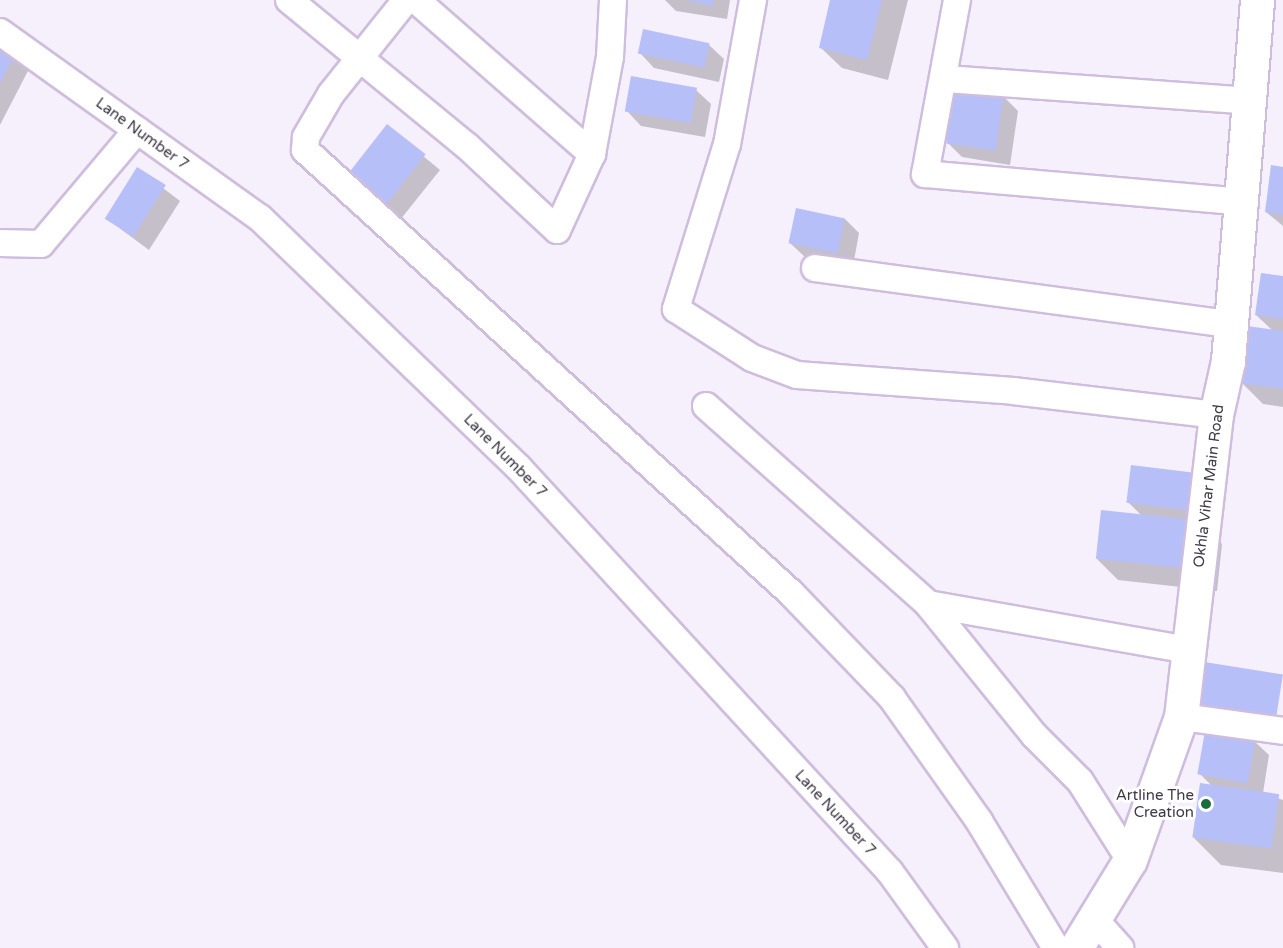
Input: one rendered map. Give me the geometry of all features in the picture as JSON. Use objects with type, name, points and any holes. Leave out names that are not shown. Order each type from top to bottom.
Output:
[{"type":"street","points":[[289,0],[357,59],[467,146],[557,230],[592,154],[608,67],[613,0]]},
{"type":"street","points":[[406,0],[357,59],[306,137],[305,150],[790,593],[892,698],[979,821],[1056,948]]},
{"type":"street","points":[[416,0],[592,154]]},
{"type":"street","points":[[753,0],[727,144],[676,309],[752,358],[797,375],[1013,391],[1216,415]]},
{"type":"street","points":[[957,0],[945,79],[925,174],[1242,202]]},
{"type":"street","name":"Okhla Vihar Main Road","points":[[1076,948],[1130,860],[1181,717],[1216,415],[1231,324],[1251,101],[1257,0]]},
{"type":"street","name":"Lane Number 7","points":[[0,32],[260,218],[518,467],[890,872],[945,948]]},
{"type":"street","points":[[945,79],[1251,101]]},
{"type":"street","points":[[0,243],[41,244],[137,130]]},
{"type":"street","points":[[815,268],[1231,324]]},
{"type":"street","points":[[706,406],[928,604],[1034,735],[1080,781],[1130,860]]},
{"type":"street","points":[[928,604],[1190,650]]},
{"type":"street","points":[[1181,717],[1283,731]]},
{"type":"street","points":[[1095,920],[1120,948]]},
{"type":"building","points":[[686,0],[714,0],[713,6]]},
{"type":"building","points":[[830,0],[882,0],[867,60],[819,48]]},
{"type":"building","points":[[643,29],[710,43],[704,68],[638,53]]},
{"type":"building","points":[[0,42],[17,51],[0,83]]},
{"type":"building","points":[[631,76],[697,88],[691,123],[625,111]]},
{"type":"building","points":[[954,88],[1004,95],[996,150],[946,143]]},
{"type":"building","points":[[387,124],[426,154],[381,211],[343,181]]},
{"type":"building","points":[[1271,165],[1283,167],[1283,215],[1265,212]]},
{"type":"building","points":[[137,167],[166,185],[134,237],[105,219]]},
{"type":"building","points":[[796,208],[845,218],[837,254],[789,243]]},
{"type":"building","points":[[1261,273],[1283,276],[1283,319],[1255,315]]},
{"type":"building","points":[[1247,326],[1283,331],[1283,389],[1240,383]]},
{"type":"building","points":[[1131,465],[1200,474],[1196,511],[1126,503]]},
{"type":"building","points":[[1101,510],[1202,521],[1197,569],[1096,559]]},
{"type":"building","points":[[1198,661],[1283,674],[1276,719],[1191,705]]},
{"type":"building","points":[[1205,731],[1255,740],[1248,783],[1197,774]]},
{"type":"building","points":[[1200,783],[1279,794],[1272,849],[1192,837]]},
{"type":"place","name":"Artline The Creation","points":[[1206,804]]}]
